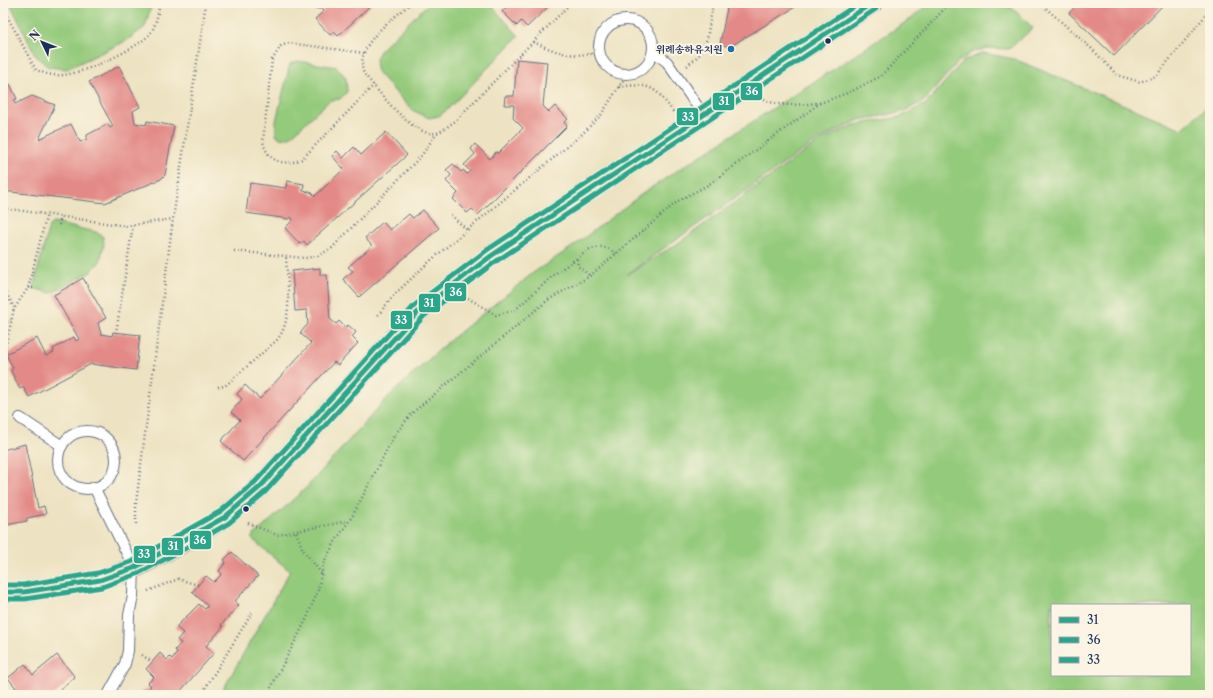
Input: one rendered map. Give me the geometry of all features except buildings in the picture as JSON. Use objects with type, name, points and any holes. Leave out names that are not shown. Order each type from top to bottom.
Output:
[{"type":"street","points":[[3,592],[24,592],[100,580],[134,568],[185,541],[227,515],[260,487],[419,312],[491,256],[685,129],[872,3]]},
{"type":"lane","points":[[629,20],[645,27],[651,38],[653,51],[650,60],[644,67],[636,72],[627,74],[617,73],[609,69],[602,62],[598,43],[606,28],[613,23],[629,20]]},
{"type":"lane","points":[[653,51],[667,62],[704,116]]},
{"type":"lane","points":[[20,418],[62,446]]},
{"type":"lane","points":[[89,431],[106,438],[115,454],[113,472],[107,480],[94,487],[80,488],[71,484],[59,469],[58,459],[62,446],[72,435],[89,431]]},
{"type":"lane","points":[[94,487],[134,568],[133,596],[129,615],[128,651],[125,664],[108,695]]},
{"type":"path","points":[[3,16],[7,16],[36,70],[55,76],[78,72],[129,50],[149,34],[155,22],[160,3]]},
{"type":"path","points":[[136,524],[136,503],[173,219],[206,3]]},
{"type":"path","points":[[410,3],[373,39],[364,53],[361,66],[364,74],[407,121],[417,129],[426,133],[436,133]]},
{"type":"path","points":[[234,251],[304,258],[318,256],[332,248],[422,155],[436,133],[454,122],[571,3]]},
{"type":"path","points":[[676,75],[699,55],[707,39],[713,3]]},
{"type":"path","points":[[267,695],[306,620],[318,590],[324,562],[348,522],[394,436],[412,413],[548,300],[590,276],[678,201],[708,185],[820,103],[850,92],[881,76],[950,3]]},
{"type":"path","points":[[1040,3],[1092,49],[1117,75],[1140,82],[1156,76],[1210,10]]},
{"type":"path","points":[[533,42],[560,53],[575,56],[599,53]]},
{"type":"path","points":[[364,53],[289,43],[281,46],[272,60],[263,141],[265,150],[271,158],[279,161],[291,163],[302,159],[374,84]]},
{"type":"path","points":[[378,315],[394,295],[430,261],[581,134],[601,115],[627,74]]},
{"type":"path","points":[[618,87],[637,84],[660,93],[685,129]]},
{"type":"path","points":[[746,88],[769,102],[797,104],[820,103]]},
{"type":"path","points":[[3,208],[126,226],[173,219]]},
{"type":"path","points":[[3,358],[14,309],[28,288],[47,214]]},
{"type":"path","points":[[451,215],[467,230]]},
{"type":"path","points":[[59,225],[61,216]]},
{"type":"path","points":[[116,332],[133,225]]},
{"type":"path","points":[[450,288],[496,315],[515,310],[556,273],[590,249],[601,247],[617,254]]},
{"type":"path","points":[[218,387],[225,386],[284,332],[288,318],[286,256]]},
{"type":"path","points":[[577,259],[578,266],[590,276]]},
{"type":"path","points":[[3,286],[14,309]]},
{"type":"path","points":[[28,288],[33,288]]},
{"type":"path","points":[[3,323],[12,320]]},
{"type":"path","points":[[227,515],[277,535],[322,525],[348,522]]},
{"type":"path","points":[[296,532],[303,550],[322,574]]},
{"type":"path","points":[[133,596],[178,579],[198,584]]},
{"type":"path","points":[[201,695],[252,613]]},
{"type":"green space","points":[[10,3],[152,3],[145,27],[126,41],[67,69],[48,67],[35,55]]},
{"type":"green space","points":[[429,3],[489,3],[519,36],[449,108],[439,116],[429,118],[412,110],[378,73],[375,64],[381,49]]},
{"type":"green space","points":[[929,3],[1007,3],[1033,28],[1009,49],[989,48],[974,51],[958,62],[924,101],[902,112],[859,120],[819,139],[626,275],[677,244],[821,140],[854,125],[900,117],[926,104],[963,61],[983,53],[1014,59],[1182,129],[1210,104],[1210,695],[220,695],[290,571],[251,538],[307,487],[388,397],[449,341],[533,273],[572,247],[646,191],[912,18]]},
{"type":"green space","points":[[298,61],[337,67],[346,78],[347,92],[340,99],[330,100],[290,137],[282,139],[276,135],[276,121],[290,64]]},
{"type":"green space","points":[[53,223],[96,232],[103,237],[104,244],[100,261],[91,272],[51,293],[33,288],[49,226]]},
{"type":"transit line","name":"33","points":[[3,585],[23,585],[98,573],[131,562],[221,511],[255,482],[415,305],[487,250],[859,3]]},
{"type":"transit line","name":"31","points":[[3,592],[24,592],[100,580],[134,568],[225,517],[260,487],[419,311],[491,256],[872,3]]},
{"type":"transit line","name":"36","points":[[3,599],[25,599],[102,587],[137,574],[229,523],[265,492],[424,316],[495,262],[876,9]]},
{"type":"place","name":"위례송하유치원","points":[[731,49]]}]
